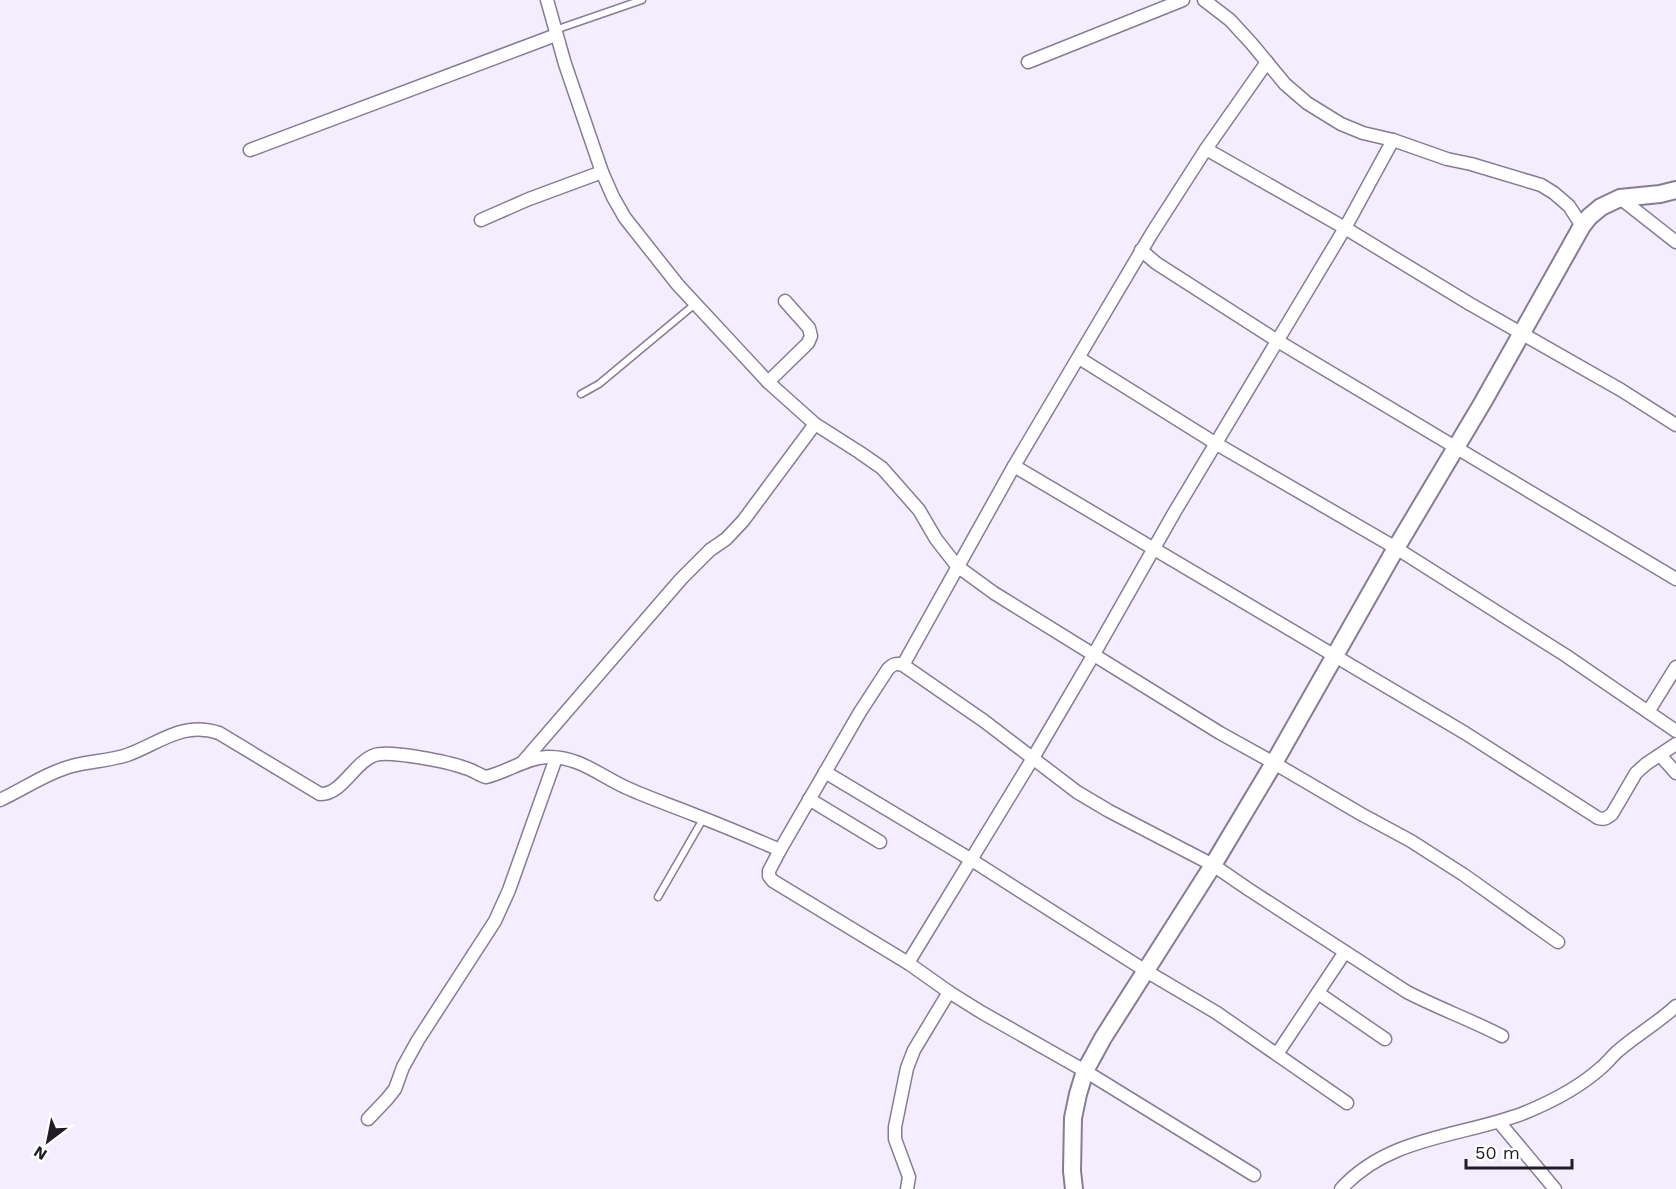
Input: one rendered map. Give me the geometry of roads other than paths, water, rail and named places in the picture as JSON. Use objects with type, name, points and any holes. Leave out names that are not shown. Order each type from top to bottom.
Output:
[{"type":"main road","points":[[1074,1189],[1072,1172],[1074,1118],[1084,1071],[1274,763],[1396,548],[1458,447],[1582,226],[1602,207],[1620,198],[1676,190]]},
{"type":"street","points":[[547,0],[565,64],[602,172],[625,218],[695,304],[768,382],[816,424],[882,468],[920,510],[936,539],[957,566],[994,593],[1220,733],[1411,841],[1464,875],[1558,942]]},
{"type":"street","points":[[1028,62],[1183,0]]},
{"type":"street","points":[[1204,0],[1230,20],[1286,84],[1307,103],[1333,119],[1363,133],[1541,185],[1569,206],[1582,226]]},
{"type":"street","points":[[250,150],[556,32]]},
{"type":"street","points":[[903,665],[1014,466],[1142,250],[1206,149],[1267,62]]},
{"type":"street","points":[[908,963],[1033,758],[1276,340],[1345,228],[1393,140]]},
{"type":"street","points":[[1206,149],[1621,390],[1676,425]]},
{"type":"street","points":[[482,220],[529,199],[602,172]]},
{"type":"street","points":[[1620,198],[1676,242]]},
{"type":"street","points":[[1142,250],[1156,262],[1276,340],[1676,579]]},
{"type":"street","points":[[768,382],[808,343],[811,336],[809,328],[785,301]]},
{"type":"street","points":[[1079,358],[1215,444],[1396,548],[1564,655],[1676,731]]},
{"type":"street","points":[[0,800],[49,774],[70,766],[127,754],[168,735],[198,729],[219,733],[320,794],[332,793],[367,758],[377,754],[425,758],[450,763],[486,777],[514,767],[522,762],[681,579],[743,521],[816,424]]},
{"type":"street","points":[[1014,466],[1466,733],[1598,818],[1607,818],[1612,813],[1636,773],[1676,744]]},
{"type":"street","points":[[1254,1175],[949,992],[908,963],[768,876],[780,850],[860,712],[888,669],[894,664],[903,665],[984,721],[1077,792],[1213,865],[1407,992],[1502,1036]]},
{"type":"street","points":[[1648,712],[1676,667]]},
{"type":"street","points":[[1660,755],[1676,773]]},
{"type":"street","points":[[522,762],[543,757],[582,764],[626,788],[780,850]]},
{"type":"street","points":[[368,1119],[395,1089],[403,1067],[418,1040],[495,921],[509,890],[556,758]]},
{"type":"street","points":[[825,772],[1217,1013],[1347,1103]]},
{"type":"street","points":[[809,799],[880,843]]},
{"type":"street","points":[[1277,1054],[1345,952]]},
{"type":"street","points":[[907,1189],[909,1177],[895,1139],[895,1127],[909,1059],[949,992]]},
{"type":"street","points":[[1318,993],[1385,1039]]},
{"type":"street","points":[[1341,1189],[1362,1170],[1399,1149],[1454,1132],[1498,1122],[1557,1097],[1589,1078],[1618,1051],[1676,1006]]},
{"type":"street","points":[[1498,1122],[1555,1189]]},
{"type":"lane","points":[[556,32],[642,0]]},
{"type":"lane","points":[[580,394],[599,384],[695,304]]},
{"type":"lane","points":[[658,897],[703,818]]}]
